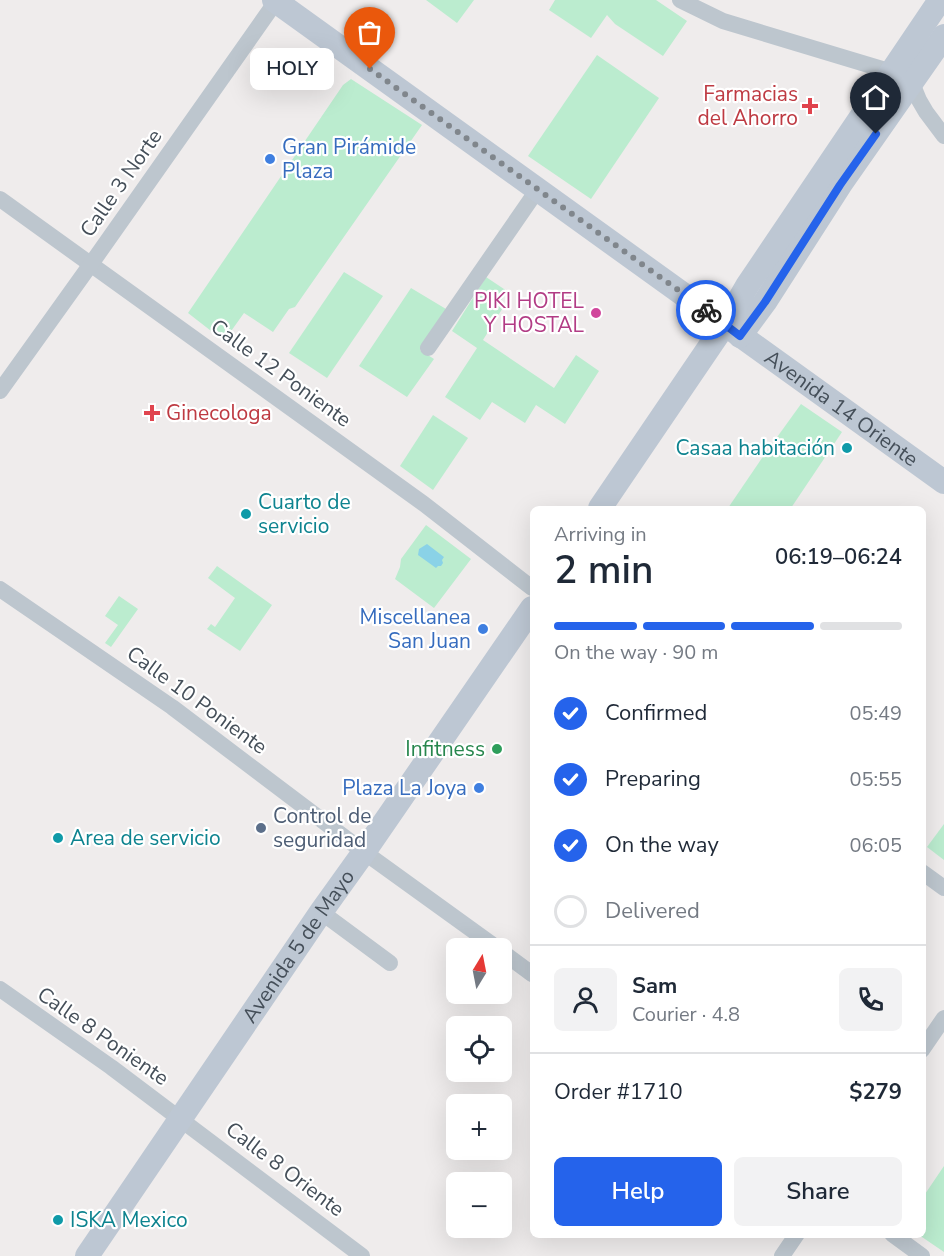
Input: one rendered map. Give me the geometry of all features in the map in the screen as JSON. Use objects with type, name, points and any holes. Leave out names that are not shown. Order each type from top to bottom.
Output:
[{"type":"main road","name":"Avenida 14 Oriente","points":[[276,0],[944,482]]},
{"type":"main road","points":[[732,330],[747,286],[940,0]]},
{"type":"main road","points":[[601,506],[732,330],[765,302],[840,185],[944,36]]},
{"type":"main road","name":"Avenida 5 de Mayo","points":[[87,1256],[321,912],[530,611]]},
{"type":"street","name":"Calle 3 Norte","points":[[0,391],[276,0]]},
{"type":"street","points":[[680,0],[723,21],[892,72],[912,83],[926,112],[944,136]]},
{"type":"street","points":[[428,348],[537,189]]},
{"type":"street","name":"Calle 12 Poniente","points":[[0,199],[424,504],[530,586]]},
{"type":"street","name":"Calle 10 Poniente","points":[[0,589],[172,707],[364,852],[483,938]]},
{"type":"street","points":[[926,875],[944,888]]},
{"type":"street","points":[[321,912],[390,963]]},
{"type":"street","points":[[512,959],[530,973]]},
{"type":"street","name":"Calle 8 Poniente","points":[[0,989],[180,1119]]},
{"type":"street","points":[[926,1044],[944,1018]]},
{"type":"street","name":"Calle 8 Oriente","points":[[180,1119],[362,1256]]},
{"type":"street","points":[[782,1256],[794,1238]]},
{"type":"street","points":[[897,1238],[922,1256]]},
{"type":"green space","points":[[426,0],[474,0],[457,23]]},
{"type":"green space","points":[[555,0],[656,0],[687,21],[663,56],[615,24],[607,15],[591,38],[549,10]]},
{"type":"green space","points":[[597,55],[659,98],[591,199],[528,156]]},
{"type":"green space","points":[[351,79],[422,125],[295,307],[289,309],[273,332],[244,313],[224,341],[188,313],[343,85]]},
{"type":"green space","points":[[344,272],[383,296],[327,378],[289,353]]},
{"type":"green space","points":[[486,277],[507,291],[500,303],[504,306],[483,340],[554,388],[576,355],[599,371],[565,424],[536,405],[525,423],[492,402],[480,420],[445,397],[477,348],[452,331]]},
{"type":"green space","points":[[411,288],[446,309],[420,350],[434,359],[407,397],[359,366]]},
{"type":"green space","points":[[801,404],[842,432],[792,506],[729,506]]},
{"type":"green space","points":[[433,415],[468,438],[433,490],[400,466]]},
{"type":"green space","points":[[426,525],[471,559],[434,608],[395,579],[401,559]]},
{"type":"green space","points":[[217,566],[272,605],[240,651],[207,629],[211,624],[215,627],[235,598],[208,578]]},
{"type":"green space","points":[[119,596],[138,609],[111,647],[105,643],[118,625],[105,616]]},
{"type":"green space","points":[[944,824],[944,860],[927,847]]},
{"type":"green space","points":[[944,1166],[944,1252],[923,1238],[926,1238],[926,1193]]},
{"type":"water","points":[[427,544],[444,557],[441,566],[436,568],[418,555],[419,549]]},
{"type":"way so far","points":[[370,69],[706,310]]},
{"type":"place","name":"HOLY","points":[[370,69]]},
{"type":"place","name":"Farmacias del Ahorro","points":[[810,106]]},
{"type":"place","name":"Gran Pirámide Plaza","points":[[270,159]]},
{"type":"place","name":"PIKI HOTEL Y HOSTAL","points":[[596,313]]},
{"type":"place","name":"Ginecologa","points":[[152,413]]},
{"type":"place","name":"Casaa habitación","points":[[847,448]]},
{"type":"place","name":"Cuarto de servicio","points":[[246,514]]},
{"type":"place","name":"Miscellanea San Juan","points":[[483,629]]},
{"type":"place","name":"Infitness","points":[[497,749]]},
{"type":"place","name":"Plaza La Joya","points":[[479,788]]},
{"type":"place","name":"Control de seguridad","points":[[261,828]]},
{"type":"place","name":"Area de servicio","points":[[58,838]]},
{"type":"place","name":"ISKA Mexico","points":[[58,1220]]},
{"type":"route","points":[[706,310],[740,336],[876,134]]}]
